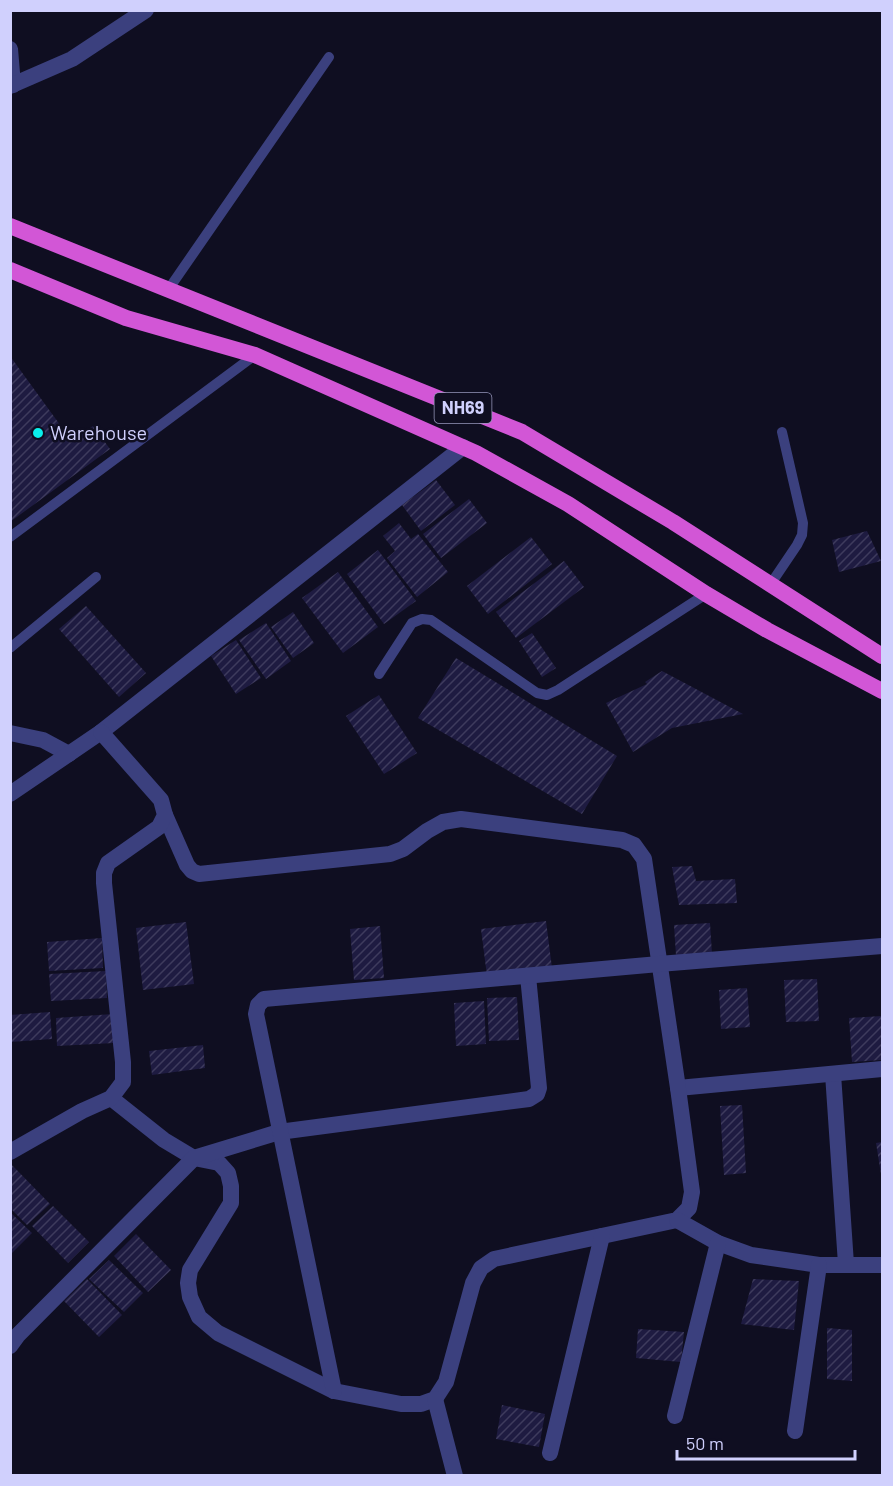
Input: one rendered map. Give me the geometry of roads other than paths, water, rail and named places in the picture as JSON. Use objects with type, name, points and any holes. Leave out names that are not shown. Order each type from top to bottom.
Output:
[{"type":"highway","name":"NH69","points":[[10,226],[522,432],[623,491],[882,656]]},
{"type":"highway","name":"NH69","points":[[10,270],[126,318],[255,355],[463,447],[568,504],[706,594],[767,630],[882,690]]},
{"type":"street","points":[[118,10],[118,29]]},
{"type":"street","points":[[10,49],[12,86],[72,59],[146,10]]},
{"type":"street","points":[[10,794],[101,732],[463,447]]},
{"type":"street","points":[[10,732],[43,740],[69,754]]},
{"type":"street","points":[[101,732],[161,800],[165,815],[187,865],[192,871],[200,874],[390,854],[403,849],[443,822],[461,819],[622,840],[634,846],[644,859],[692,1191],[689,1208],[677,1220],[494,1259],[481,1268],[473,1283],[446,1382],[435,1399],[421,1404],[401,1404],[334,1391],[218,1333],[200,1317],[190,1297],[188,1283],[190,1270],[231,1203],[228,1173],[219,1163],[194,1158],[164,1140],[111,1098]]},
{"type":"street","points":[[10,1152],[82,1111],[111,1098],[123,1082],[123,1062],[104,873],[108,863],[159,827],[165,815]]},
{"type":"street","points":[[334,1391],[256,1014],[258,1005],[264,999],[882,946]]},
{"type":"street","points":[[11,1344],[194,1158],[279,1132],[529,1099],[537,1094],[539,1088],[528,976]]},
{"type":"street","points":[[678,1088],[882,1069]]},
{"type":"street","points":[[833,1074],[846,1264]]},
{"type":"street","points":[[677,1220],[718,1243],[751,1255],[819,1265],[882,1265]]},
{"type":"street","points":[[550,1453],[602,1236]]},
{"type":"street","points":[[675,1416],[718,1243]]},
{"type":"street","points":[[795,1431],[819,1265]]},
{"type":"street","points":[[435,1399],[455,1476]]},
{"type":"lane","points":[[168,290],[329,57]]},
{"type":"lane","points":[[10,537],[255,355]]},
{"type":"lane","points":[[770,585],[797,546],[802,535],[803,523],[782,432]]},
{"type":"lane","points":[[10,648],[96,577]]},
{"type":"lane","points":[[379,674],[412,623],[422,619],[431,620],[537,693],[547,695],[706,594]]},
{"type":"place","name":"Warehouse","points":[[38,433]]}]
